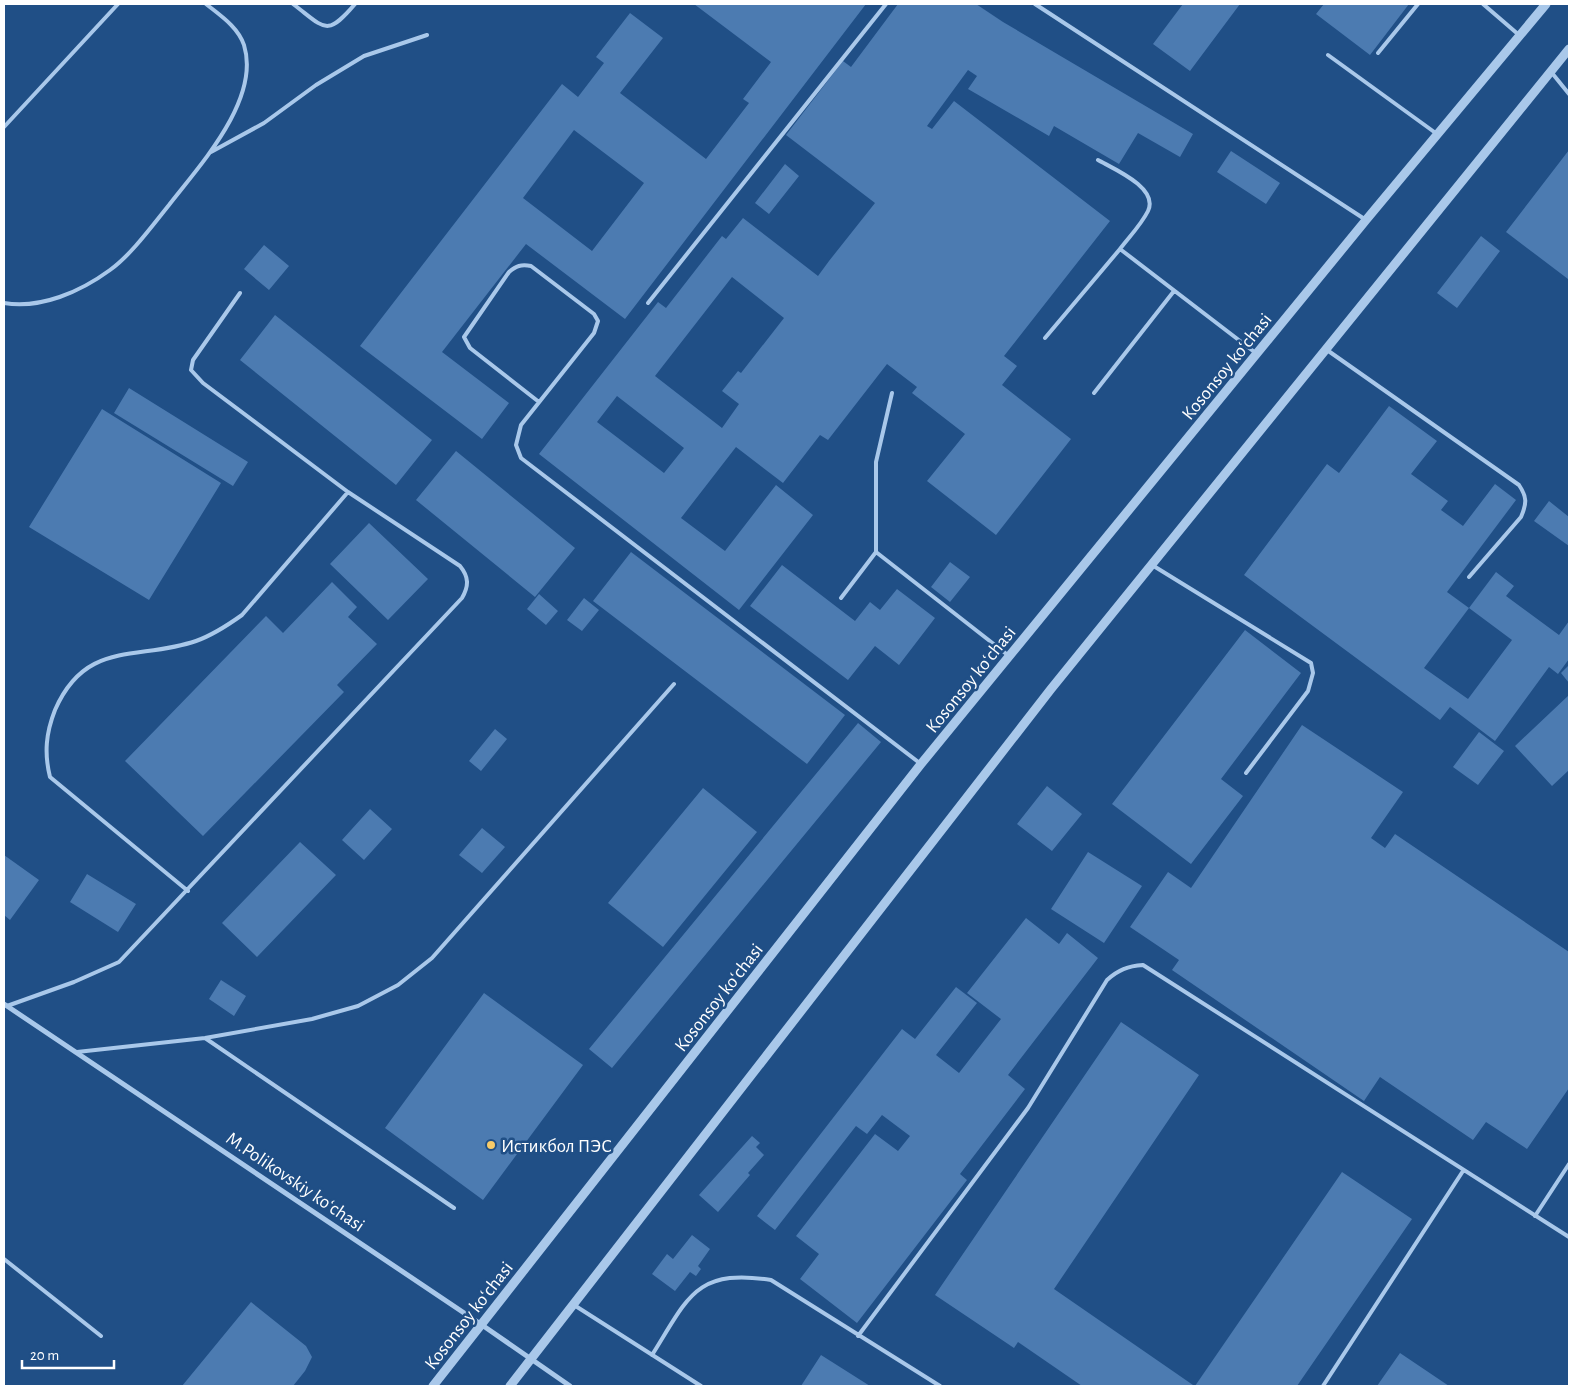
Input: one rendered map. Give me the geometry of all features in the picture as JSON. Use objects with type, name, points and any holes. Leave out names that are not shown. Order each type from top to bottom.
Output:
[{"type":"street","name":"Kosonsoy koʻchasi","points":[[432,1386],[921,764],[1366,220],[1546,4]]},
{"type":"street","points":[[510,1386],[1052,689],[1569,50]]},
{"type":"street","name":"M.Polikovskiy koʻchasi","points":[[5,1005],[482,1324],[570,1386]]},
{"type":"lane","points":[[4,127],[118,4]]},
{"type":"lane","points":[[4,303],[16,305],[48,302],[77,290],[111,270],[150,229],[210,154],[226,128],[241,96],[246,71],[244,46],[235,28],[206,4]]},
{"type":"lane","points":[[293,4],[320,24],[330,27],[335,26],[355,4]]},
{"type":"lane","points":[[648,303],[886,4]]},
{"type":"lane","points":[[1035,4],[1366,220]]},
{"type":"lane","points":[[1378,53],[1418,4]]},
{"type":"lane","points":[[1483,4],[1519,35]]},
{"type":"lane","points":[[210,154],[264,123],[316,85],[364,56],[427,35]]},
{"type":"lane","points":[[1328,55],[1437,134]]},
{"type":"lane","points":[[1552,73],[1569,94]]},
{"type":"lane","points":[[1045,338],[1120,249],[1149,210],[1150,199],[1141,186],[1098,160]]},
{"type":"lane","points":[[1120,249],[1257,354]]},
{"type":"lane","points":[[539,402],[465,344],[464,337],[508,272],[515,266],[525,264],[531,266],[586,308],[598,321],[594,333],[521,425],[516,445],[521,458],[921,764]]},
{"type":"lane","points":[[1094,394],[1174,291]]},
{"type":"lane","points":[[5,1005],[74,982],[119,962],[188,892],[462,598],[466,591],[468,580],[466,573],[460,566],[348,492],[203,383],[191,370],[193,360],[240,293]]},
{"type":"lane","points":[[1326,350],[1519,485],[1526,495],[1526,505],[1521,517],[1469,577]]},
{"type":"lane","points":[[841,598],[876,552],[876,462],[892,393]]},
{"type":"lane","points":[[188,892],[50,776],[45,759],[47,728],[61,696],[87,667],[126,652],[166,648],[196,641],[223,629],[242,615],[348,492]]},
{"type":"lane","points":[[876,552],[1009,656]]},
{"type":"lane","points":[[1152,565],[1311,662],[1314,673],[1308,691],[1246,773]]},
{"type":"lane","points":[[76,1052],[205,1038],[331,1014],[358,1006],[398,985],[432,958],[674,684]]},
{"type":"lane","points":[[858,1336],[1028,1108],[1107,980],[1117,972],[1130,966],[1143,965],[1569,1238]]},
{"type":"lane","points":[[205,1038],[454,1208]]},
{"type":"lane","points":[[1535,1216],[1569,1164]]},
{"type":"lane","points":[[1323,1386],[1463,1171]]},
{"type":"lane","points":[[4,1259],[101,1336]]},
{"type":"lane","points":[[652,1355],[686,1301],[700,1288],[714,1281],[743,1276],[771,1280],[940,1386]]},
{"type":"lane","points":[[574,1305],[701,1386]]},
{"type":"building","points":[[694,4],[866,4],[625,319],[526,244],[442,352],[509,403],[482,439],[360,346],[562,84],[578,97],[604,63],[596,57],[630,13],[663,38],[620,93],[706,159],[749,103],[743,99],[771,62]],"holes":[[[574,130],[644,183],[592,251],[523,198]]]},
{"type":"building","points":[[898,4],[976,4],[1003,22],[1193,134],[1180,157],[1138,133],[1119,164],[1054,126],[1049,136],[968,89],[977,76],[968,70],[927,126],[932,129],[954,101],[1110,221],[1004,356],[1017,366],[1002,385],[1071,439],[996,535],[927,481],[965,434],[912,393],[917,387],[887,364],[828,440],[820,435],[783,483],[736,447],[681,518],[725,551],[776,485],[813,515],[739,610],[539,454],[658,302],[666,308],[722,236],[726,239],[743,218],[818,276],[875,203],[786,135],[843,61],[851,67]],"holes":[[[732,277],[784,318],[741,373],[738,371],[722,391],[739,404],[722,428],[655,376]],[[617,396],[684,448],[664,473],[597,422]]]},
{"type":"building","points":[[1183,4],[1240,4],[1190,71],[1153,44]]},
{"type":"building","points":[[1324,4],[1409,4],[1370,55],[1316,14]]},
{"type":"building","points":[[1569,150],[1569,278],[1568,279],[1506,232]]},
{"type":"building","points":[[1231,151],[1280,183],[1266,204],[1217,172]]},
{"type":"building","points":[[785,164],[799,176],[769,214],[755,203]]},
{"type":"building","points":[[1481,236],[1500,251],[1457,308],[1437,293]]},
{"type":"building","points":[[264,245],[289,266],[269,290],[244,269]]},
{"type":"building","points":[[275,315],[432,440],[396,485],[240,360]]},
{"type":"building","points":[[129,388],[248,462],[233,486],[114,413]]},
{"type":"building","points":[[1389,406],[1437,441],[1411,474],[1448,501],[1441,510],[1463,526],[1495,484],[1516,500],[1447,592],[1469,608],[1496,572],[1514,586],[1506,596],[1559,635],[1569,621],[1569,659],[1558,674],[1549,667],[1495,741],[1450,707],[1440,720],[1244,575],[1327,464],[1339,473]],"holes":[[[1469,608],[1512,640],[1468,699],[1424,668]]]},
{"type":"building","points":[[102,409],[221,483],[149,600],[29,527]]},
{"type":"building","points":[[456,451],[575,548],[535,597],[416,500]]},
{"type":"building","points":[[1549,501],[1569,517],[1569,546],[1534,521]]},
{"type":"building","points":[[369,523],[428,579],[388,620],[330,564]]},
{"type":"building","points":[[631,552],[845,715],[807,764],[593,601]]},
{"type":"building","points":[[950,562],[970,577],[950,602],[931,587]]},
{"type":"building","points":[[782,565],[855,621],[870,602],[880,610],[897,589],[935,618],[899,665],[875,646],[848,680],[750,606]]},
{"type":"building","points":[[332,582],[357,607],[348,617],[377,644],[337,685],[344,692],[203,836],[125,761],[266,616],[283,633]]},
{"type":"building","points":[[539,594],[558,611],[546,625],[527,609]]},
{"type":"building","points":[[584,598],[599,610],[582,631],[567,620]]},
{"type":"building","points":[[1245,630],[1301,673],[1221,779],[1243,796],[1191,864],[1112,804]]},
{"type":"building","points":[[1569,665],[1569,683],[1561,673]]},
{"type":"building","points":[[1569,695],[1569,770],[1552,786],[1515,746]]},
{"type":"building","points":[[858,723],[881,742],[612,1068],[589,1049]]},
{"type":"building","points":[[1302,725],[1403,792],[1371,838],[1385,848],[1395,834],[1569,952],[1569,1088],[1527,1149],[1486,1122],[1473,1140],[1380,1077],[1364,1101],[1172,970],[1179,960],[1130,927],[1168,872],[1191,888]]},
{"type":"building","points":[[495,729],[507,739],[481,771],[469,761]]},
{"type":"building","points":[[1479,732],[1504,751],[1478,785],[1453,767]]},
{"type":"building","points":[[1047,786],[1082,814],[1052,851],[1017,824]]},
{"type":"building","points":[[703,788],[757,832],[663,947],[608,903]]},
{"type":"building","points":[[370,809],[392,829],[364,860],[342,840]]},
{"type":"building","points":[[482,828],[505,847],[482,873],[459,855]]},
{"type":"building","points":[[300,842],[336,875],[257,957],[222,923]]},
{"type":"building","points":[[1088,852],[1142,886],[1104,943],[1051,909]]},
{"type":"building","points":[[4,855],[39,880],[10,920],[4,915]]},
{"type":"building","points":[[87,874],[136,904],[118,932],[70,902]]},
{"type":"building","points":[[1026,918],[1059,944],[1067,933],[1098,958],[1008,1075],[1025,1089],[960,1174],[967,1180],[857,1323],[800,1279],[819,1254],[796,1236],[875,1134],[898,1151],[910,1136],[882,1115],[867,1134],[856,1126],[775,1230],[757,1216],[902,1029],[915,1039],[956,987],[977,1003],[936,1055],[959,1073],[1001,1019],[967,993]]},
{"type":"building","points":[[221,980],[246,996],[234,1016],[209,999]]},
{"type":"building","points":[[484,993],[583,1065],[483,1200],[385,1128]]},
{"type":"building","points":[[1121,1022],[1199,1075],[1054,1289],[1192,1386],[1082,1386],[1018,1342],[1014,1348],[935,1295]]},
{"type":"building","points":[[752,1136],[760,1143],[756,1147],[764,1155],[748,1173],[750,1175],[718,1212],[699,1195]]},
{"type":"building","points":[[1342,1172],[1412,1219],[1297,1386],[1195,1386]]},
{"type":"building","points":[[692,1235],[710,1249],[698,1266],[701,1269],[696,1276],[690,1272],[675,1291],[652,1274],[667,1254],[673,1259]]},
{"type":"building","points":[[251,1302],[306,1346],[312,1357],[305,1371],[293,1386],[182,1386]]},
{"type":"building","points":[[1400,1353],[1449,1386],[1377,1386]]},
{"type":"building","points":[[821,1355],[870,1386],[801,1386]]},
{"type":"place","name":"Истикбол ПЭС","points":[[491,1145]]}]
